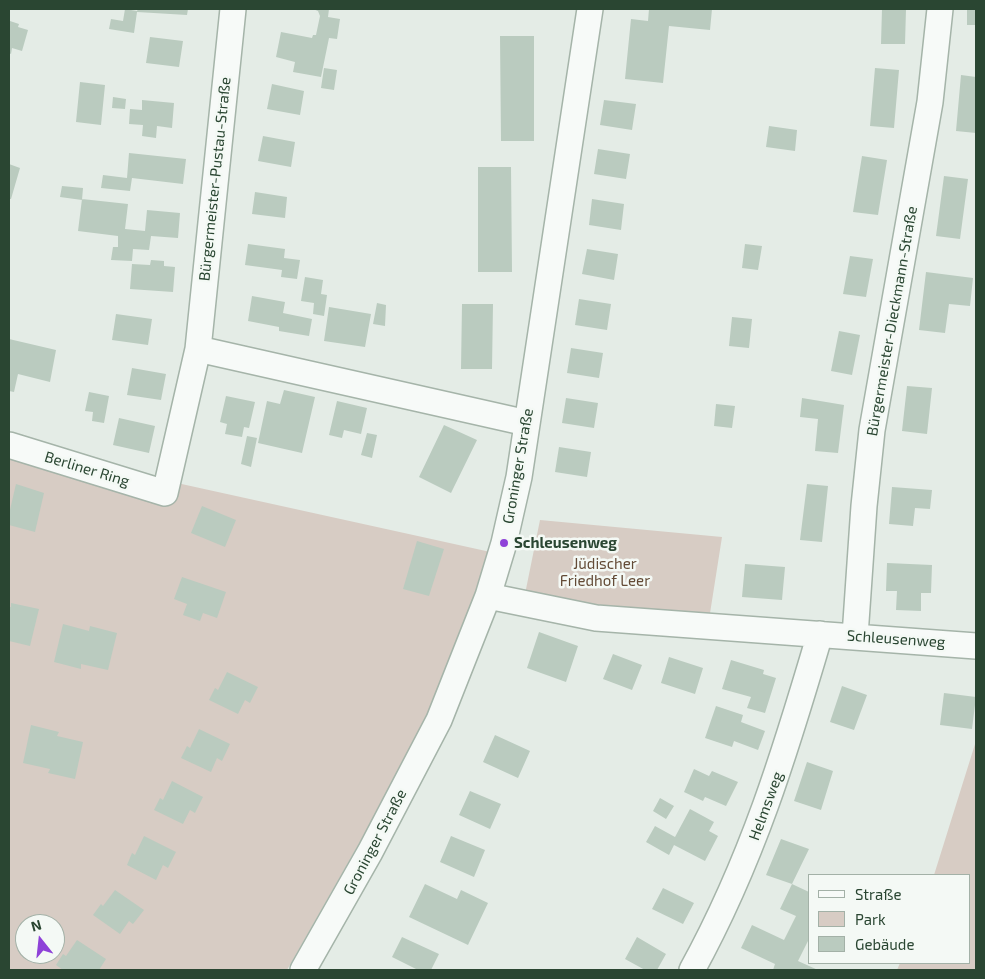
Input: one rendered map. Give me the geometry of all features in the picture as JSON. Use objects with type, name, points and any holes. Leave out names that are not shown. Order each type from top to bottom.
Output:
[{"type":"street","name":"Bürgermeister-Pustau-Straße","points":[[166,493],[198,349],[233,9]]},
{"type":"street","name":"Groninger Straße","points":[[303,970],[370,852],[439,720],[488,596],[504,543],[527,423],[590,9]]},
{"type":"street","name":"Bürgermeister-Dieckmann-Straße","points":[[855,636],[864,506],[872,430],[930,102],[940,9]]},
{"type":"street","points":[[198,349],[527,423]]},
{"type":"street","name":"Berliner Ring","points":[[9,445],[166,493]]},
{"type":"street","name":"Schleusenweg","points":[[488,596],[596,618],[976,646]]},
{"type":"street","name":"Helmsweg","points":[[692,970],[733,892],[763,816],[820,634]]},
{"type":"green space","points":[[9,452],[177,483],[495,553],[431,717],[287,970],[9,970]]},
{"type":"green space","name":"Jüdischer Friedhof Leer","points":[[540,520],[722,537],[708,626],[524,599]]},
{"type":"green space","points":[[976,741],[976,970],[897,970],[900,964],[970,964],[970,874],[934,874]]},
{"type":"building","points":[[125,9],[137,11],[138,9],[188,9],[187,15],[137,12],[134,33],[109,29],[111,19],[123,21]]},
{"type":"building","points":[[313,9],[329,9],[328,17],[340,19],[337,39],[329,38],[321,77],[293,72],[295,62],[276,57],[281,32],[312,38],[313,35],[316,35],[320,16],[318,11]]},
{"type":"building","points":[[649,9],[712,9],[710,30],[669,26],[663,83],[625,79],[631,19],[648,21]]},
{"type":"building","points":[[882,9],[906,9],[905,44],[881,44]]},
{"type":"building","points":[[967,9],[976,9],[976,25],[967,25]]},
{"type":"building","points":[[10,21],[19,24],[18,27],[28,30],[22,51],[12,48],[11,54],[9,53]]},
{"type":"building","points":[[500,36],[534,36],[534,141],[501,141]]},
{"type":"building","points":[[150,37],[183,41],[179,67],[146,63]]},
{"type":"building","points":[[324,68],[337,70],[334,90],[321,88]]},
{"type":"building","points":[[875,68],[899,70],[894,128],[870,126]]},
{"type":"building","points":[[961,75],[976,77],[976,133],[956,131]]},
{"type":"building","points":[[80,82],[105,85],[101,125],[76,122]]},
{"type":"building","points":[[272,84],[304,91],[300,115],[267,109]]},
{"type":"building","points":[[113,97],[126,99],[125,109],[112,108]]},
{"type":"building","points":[[142,100],[174,103],[172,128],[157,126],[156,138],[142,136],[143,125],[129,124],[130,109],[142,110]]},
{"type":"building","points":[[604,100],[636,104],[632,130],[600,125]]},
{"type":"building","points":[[769,126],[797,130],[795,151],[766,147]]},
{"type":"building","points":[[263,136],[295,142],[291,167],[258,161]]},
{"type":"building","points":[[598,149],[630,154],[626,179],[594,174]]},
{"type":"building","points":[[129,153],[186,159],[183,184],[132,178],[130,191],[101,188],[103,175],[127,178]]},
{"type":"building","points":[[862,156],[887,160],[878,215],[853,212]]},
{"type":"building","points":[[9,164],[20,168],[11,199],[9,199]]},
{"type":"building","points":[[478,167],[511,167],[512,272],[478,272]]},
{"type":"building","points":[[944,176],[968,179],[960,239],[936,236]]},
{"type":"building","points":[[62,186],[83,188],[82,200],[60,197]]},
{"type":"building","points":[[255,192],[287,197],[285,218],[252,214]]},
{"type":"building","points":[[82,199],[128,204],[125,229],[145,231],[147,210],[180,213],[178,238],[151,236],[149,250],[133,249],[132,261],[111,260],[113,247],[118,247],[118,236],[78,231]]},
{"type":"building","points":[[592,199],[624,204],[621,230],[589,225]]},
{"type":"building","points":[[248,244],[285,249],[284,258],[300,260],[297,279],[281,277],[282,270],[245,265]]},
{"type":"building","points":[[745,244],[762,246],[758,270],[742,268]]},
{"type":"building","points":[[587,249],[618,254],[614,280],[582,274]]},
{"type":"building","points":[[850,256],[873,259],[866,297],[843,294]]},
{"type":"building","points":[[151,260],[164,261],[164,266],[175,267],[173,292],[130,289],[132,264],[150,265]]},
{"type":"building","points":[[926,272],[973,278],[970,306],[949,304],[945,333],[919,330]]},
{"type":"building","points":[[305,277],[323,280],[321,294],[327,295],[324,316],[313,314],[314,303],[301,301]]},
{"type":"building","points":[[252,296],[285,302],[283,313],[312,319],[309,336],[279,331],[279,327],[248,321]]},
{"type":"building","points":[[579,299],[611,304],[607,330],[575,325]]},
{"type":"building","points":[[377,303],[386,305],[385,326],[373,324]]},
{"type":"building","points":[[462,304],[493,304],[492,369],[461,369]]},
{"type":"building","points":[[329,307],[371,314],[365,347],[324,341]]},
{"type":"building","points":[[116,314],[152,319],[148,345],[112,340]]},
{"type":"building","points":[[732,317],[752,319],[749,348],[729,346]]},
{"type":"building","points":[[839,331],[860,335],[852,375],[831,371]]},
{"type":"building","points":[[9,339],[56,350],[50,382],[18,374],[14,392],[9,391]]},
{"type":"building","points":[[571,348],[603,353],[599,378],[567,373]]},
{"type":"building","points":[[132,368],[166,374],[161,400],[127,395]]},
{"type":"building","points":[[907,386],[932,388],[927,434],[902,431]]},
{"type":"building","points":[[284,390],[315,397],[302,453],[258,443],[267,401],[280,404]]},
{"type":"building","points":[[89,392],[109,396],[104,423],[92,421],[93,412],[85,411]]},
{"type":"building","points":[[226,396],[255,402],[249,428],[244,427],[242,437],[225,434],[227,424],[220,422]]},
{"type":"building","points":[[566,398],[598,403],[594,428],[562,423]]},
{"type":"building","points":[[802,398],[844,405],[838,453],[815,451],[818,419],[800,417]]},
{"type":"building","points":[[337,401],[367,408],[361,434],[344,430],[342,438],[329,435]]},
{"type":"building","points":[[716,404],[735,406],[732,428],[714,426]]},
{"type":"building","points":[[119,418],[155,426],[149,453],[113,445]]},
{"type":"building","points":[[444,425],[477,440],[451,493],[419,477]]},
{"type":"building","points":[[367,433],[377,435],[372,458],[361,455]]},
{"type":"building","points":[[247,436],[257,438],[251,467],[241,464]]},
{"type":"building","points":[[559,447],[591,452],[587,477],[555,472]]},
{"type":"building","points":[[16,484],[44,493],[35,532],[9,525],[9,514]]},
{"type":"building","points":[[807,484],[828,486],[822,542],[800,540]]},
{"type":"building","points":[[892,487],[932,490],[930,509],[915,508],[913,526],[889,524]]},
{"type":"building","points":[[202,506],[236,520],[225,547],[191,533]]},
{"type":"building","points":[[417,541],[444,549],[429,596],[403,589]]},
{"type":"building","points":[[887,563],[932,565],[931,593],[921,593],[921,611],[896,610],[897,591],[886,591]]},
{"type":"building","points":[[745,564],[785,567],[782,600],[742,597]]},
{"type":"building","points":[[182,577],[226,592],[217,618],[203,613],[200,621],[183,615],[187,604],[174,599]]},
{"type":"building","points":[[11,603],[39,609],[30,646],[9,641],[9,607],[11,607]]},
{"type":"building","points":[[63,624],[89,631],[90,626],[117,633],[108,670],[81,664],[81,669],[54,662]]},
{"type":"building","points":[[539,632],[578,646],[566,682],[527,668]]},
{"type":"building","points":[[613,654],[642,665],[632,690],[603,679]]},
{"type":"building","points":[[669,657],[703,668],[695,694],[661,683]]},
{"type":"building","points":[[731,660],[764,670],[763,674],[776,678],[765,713],[747,708],[751,697],[722,689]]},
{"type":"building","points":[[227,672],[258,687],[250,703],[245,700],[238,714],[209,700],[215,688],[218,690]]},
{"type":"building","points":[[842,686],[867,695],[854,730],[830,722]]},
{"type":"building","points":[[944,693],[976,697],[972,729],[940,725]]},
{"type":"building","points":[[716,706],[743,715],[741,722],[765,731],[758,750],[734,741],[732,747],[705,738]]},
{"type":"building","points":[[31,725],[59,732],[57,736],[83,742],[75,779],[48,773],[50,769],[23,763]]},
{"type":"building","points":[[199,729],[230,744],[222,761],[217,758],[211,772],[181,758],[187,746],[190,748]]},
{"type":"building","points":[[495,735],[530,751],[518,778],[483,762]]},
{"type":"building","points":[[807,762],[833,771],[821,810],[794,801]]},
{"type":"building","points":[[694,769],[709,776],[712,771],[738,782],[726,806],[705,797],[703,801],[684,792]]},
{"type":"building","points":[[172,781],[203,797],[195,813],[190,810],[183,824],[154,810],[160,798],[163,800]]},
{"type":"building","points":[[470,791],[501,804],[490,829],[459,815]]},
{"type":"building","points":[[660,798],[674,806],[666,819],[653,811]]},
{"type":"building","points":[[690,809],[714,822],[709,831],[718,836],[705,861],[674,845],[669,855],[646,842],[655,826],[675,837]]},
{"type":"building","points":[[144,836],[176,852],[168,868],[163,865],[156,880],[127,865],[132,853],[135,855]]},
{"type":"building","points":[[451,836],[485,850],[474,877],[440,862]]},
{"type":"building","points":[[781,839],[809,849],[792,884],[766,875]]},
{"type":"building","points":[[425,884],[457,899],[461,890],[488,903],[468,945],[409,917]]},
{"type":"building","points":[[792,884],[808,892],[808,941],[798,961],[818,970],[773,970],[775,964],[741,948],[752,925],[784,940],[796,916],[780,909]]},
{"type":"building","points":[[663,888],[694,903],[683,924],[652,909]]},
{"type":"building","points":[[115,890],[144,910],[133,924],[129,921],[120,934],[93,915],[101,904],[103,906]]},
{"type":"building","points":[[402,937],[439,954],[431,970],[418,970],[392,957]]},
{"type":"building","points":[[637,937],[666,954],[657,970],[645,970],[625,959]]},
{"type":"building","points":[[77,940],[106,959],[99,970],[63,970],[56,965],[65,964],[66,956]]},
{"type":"place","name":"Schleusenweg","points":[[504,543]]}]
